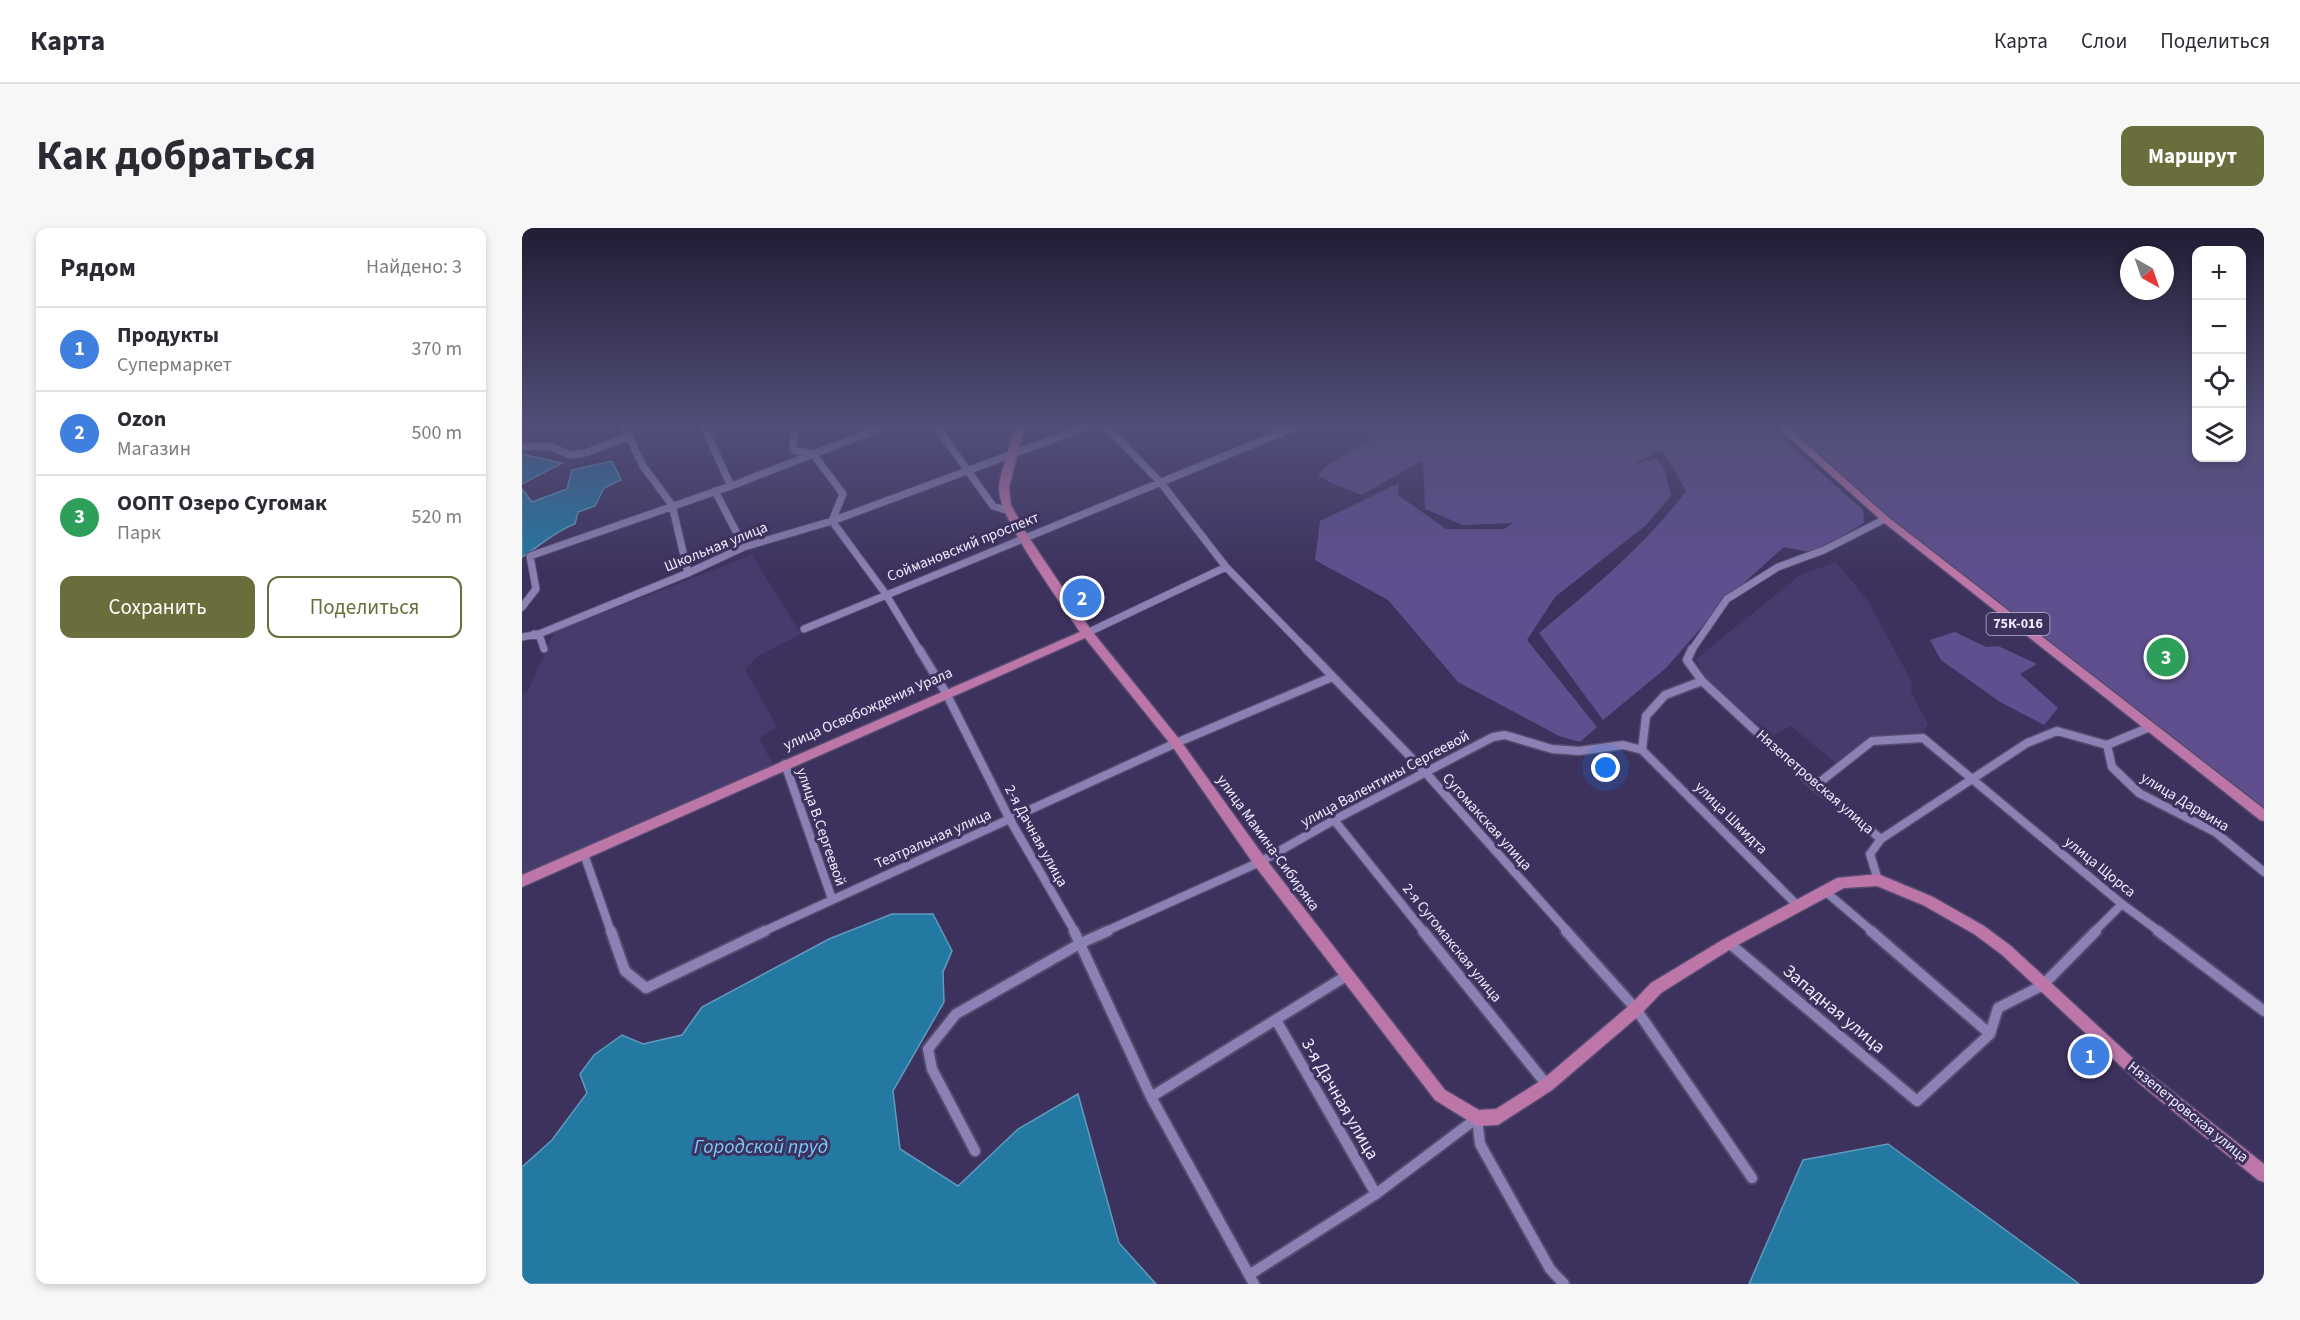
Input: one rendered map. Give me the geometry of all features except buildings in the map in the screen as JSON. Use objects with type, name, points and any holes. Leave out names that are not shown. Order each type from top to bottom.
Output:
[{"type":"main road","points":[[1008,474],[1003,496],[1009,511]]},
{"type":"main road","name":"75К-016","points":[[1835,474],[1885,519],[2264,816]]},
{"type":"main road","name":"улица Мамина-Сибиряка","points":[[1009,511],[1023,537],[1087,633],[1176,743],[1260,862],[1346,976],[1440,1095],[1477,1118]]},
{"type":"main road","name":"улица Освобождения Урала","points":[[522,881],[1087,633]]},
{"type":"main road","points":[[1477,1118],[1498,1117],[1547,1085],[1636,1009],[1656,988],[1729,943],[1842,882],[1878,880]]},
{"type":"main road","name":"Нязепетровская улица","points":[[1878,880],[1928,901],[1970,923],[2006,950],[2145,1079],[2264,1174]]},
{"type":"street","points":[[649,474],[672,505],[688,573]]},
{"type":"street","points":[[726,474],[731,486]]},
{"type":"street","points":[[522,607],[536,589],[530,556],[763,474]]},
{"type":"street","points":[[828,474],[843,494],[832,520]]},
{"type":"street","name":"Школьная улица","points":[[522,636],[539,634],[688,573],[744,547],[832,520],[955,474]]},
{"type":"street","name":"улица Мамина-Сибиряка","points":[[970,474],[993,506],[1009,511]]},
{"type":"street","name":"Сугомакская улица","points":[[1153,474],[1226,567],[1425,772],[1636,1009],[1752,1178]]},
{"type":"street","name":"Соймановский проспект","points":[[804,629],[885,593],[1183,474]]},
{"type":"street","points":[[715,491],[744,547]]},
{"type":"street","points":[[1642,750],[1646,716],[1665,695],[1702,681],[1687,660],[1695,643],[1727,598],[1778,567],[1824,550],[1885,519]]},
{"type":"street","name":"2-я Дачная улица","points":[[832,520],[885,593],[946,693],[1010,820],[1081,943],[1151,1097],[1251,1279]]},
{"type":"street","name":"улица Освобождения Урала","points":[[1087,633],[1226,567]]},
{"type":"street","points":[[539,634],[544,649]]},
{"type":"street","name":"Театральная улица","points":[[585,854],[625,971],[646,988],[832,899],[1176,743],[1332,676]]},
{"type":"street","name":"Нязепетровская улица","points":[[1702,681],[1815,786],[1881,839],[1870,854],[1878,880]]},
{"type":"street","points":[[1881,839],[2027,743],[2057,730],[2107,745],[2150,727]]},
{"type":"street","name":"улица Валентины Сергеевой","points":[[975,1151],[932,1069],[928,1049],[956,1014],[1081,943],[1260,862],[1493,737],[1505,735],[1552,749],[1578,751],[1623,745],[1642,750]]},
{"type":"street","name":"улица Щорса","points":[[1815,786],[1872,741],[1923,738],[1969,779],[2122,904],[2264,1011]]},
{"type":"street","name":"улица Дарвина","points":[[2107,745],[2112,767],[2139,793],[2215,832],[2264,872]]},
{"type":"street","name":"улица Шмидта","points":[[1642,750],[1799,907]]},
{"type":"street","name":"улица В.Сергеевой","points":[[785,764],[832,899]]},
{"type":"street","name":"2-я Сугомакская улица","points":[[1335,820],[1547,1085]]},
{"type":"street","points":[[1826,892],[1990,1034],[1998,1008],[2043,985],[2122,904]]},
{"type":"street","name":"Западная улица","points":[[1729,943],[1917,1101],[1990,1034]]},
{"type":"street","points":[[1151,1097],[1346,976]]},
{"type":"street","name":"3-я Дачная улица","points":[[1276,1020],[1376,1194]]},
{"type":"street","points":[[1251,1279],[1376,1194],[1477,1118]]},
{"type":"street","points":[[1477,1118],[1480,1144],[1550,1269],[1564,1284]]},
{"type":"shaded area","points":[[1398,474],[1362,495],[1331,483],[1318,475]]},
{"type":"shaded area","points":[[1424,474],[1666,474],[1671,496],[1646,525],[1555,597],[1527,640],[1597,727],[1580,742],[1559,736],[1458,682],[1388,600],[1315,560],[1320,521],[1399,483],[1398,495],[1446,529],[1504,529],[1513,523],[1463,525],[1425,509]]},
{"type":"shaded area","points":[[1676,474],[1823,474],[1863,510],[1864,523],[1813,553],[1784,547],[1728,597],[1666,668],[1603,720],[1539,633],[1635,548],[1686,491]]},
{"type":"shaded area","points":[[1839,474],[2264,474],[2264,808],[1888,518]]},
{"type":"shaded area","points":[[752,555],[801,634],[758,656],[745,670],[777,727],[759,738],[774,767],[522,875],[522,696],[528,691],[554,632]]},
{"type":"shaded area","points":[[1836,562],[1868,601],[1912,682],[1911,692],[1928,724],[1920,737],[1873,739],[1837,764],[1791,726],[1773,736],[1708,684],[1696,659],[1800,575]]},
{"type":"shaded area","points":[[1955,632],[1986,647],[1998,646],[2037,664],[2020,674],[2058,708],[2044,725],[2000,702],[1941,660],[1930,640]]},
{"type":"water","points":[[522,474],[541,474],[522,484]]},
{"type":"water","points":[[571,474],[618,474],[621,480],[604,488],[595,506],[578,512],[575,524],[522,557],[522,489],[532,502],[567,489]]},
{"type":"water","name":"Городской пруд","points":[[892,914],[933,914],[952,951],[943,972],[944,1002],[893,1091],[900,1149],[958,1186],[1018,1129],[1078,1094],[1119,1243],[1156,1284],[522,1284],[522,1167],[552,1140],[587,1093],[580,1074],[594,1055],[622,1035],[643,1044],[682,1035],[702,1007],[829,939]]},
{"type":"water","points":[[1888,1144],[2079,1284],[1749,1284],[1803,1160]]},
{"type":"place","name":"Ozon","points":[[1082,598]]},
{"type":"place","name":"ООПТ Озеро Сугомак","points":[[2166,657]]},
{"type":"place","name":"Продукты","points":[[2090,1056]]}]
